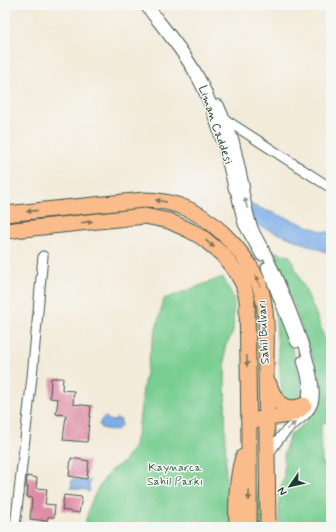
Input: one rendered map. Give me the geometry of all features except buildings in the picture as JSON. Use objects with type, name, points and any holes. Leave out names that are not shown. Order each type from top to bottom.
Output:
[{"type":"highway","name":"Sahil Bulvarı","points":[[5,214],[155,200],[177,205],[196,213],[218,228],[238,249],[251,268],[259,284],[264,302],[267,378],[268,527]]},
{"type":"highway","name":"Sahil Bulvarı","points":[[5,231],[145,216],[170,221],[191,230],[213,246],[237,273],[243,284],[247,299],[249,527]]},
{"type":"highway","points":[[267,378],[273,395],[281,405],[296,408],[304,405]]},
{"type":"highway","points":[[237,527],[240,466],[248,432],[256,420],[267,417],[290,415],[298,411],[304,405]]},
{"type":"street","name":"Liman Caddesi","points":[[146,5],[175,43],[201,83],[211,106],[230,168],[239,188]]},
{"type":"street","name":"Liman Caddesi","points":[[156,5],[196,61],[209,86],[233,142],[239,188]]},
{"type":"street","points":[[223,118],[331,188]]},
{"type":"street","points":[[239,188],[246,219],[245,229],[260,253],[296,342],[308,388],[308,395],[304,405]]},
{"type":"street","points":[[246,219],[269,259],[296,323],[313,376],[315,390],[314,402],[308,412],[286,431],[267,456]]},
{"type":"street","points":[[15,527],[32,377],[43,256]]},
{"type":"green space","points":[[271,251],[290,256],[320,324],[328,356],[331,395],[331,423],[329,424],[324,422],[322,423],[321,427],[322,463],[330,462],[329,527],[286,527],[279,522],[279,494],[284,477],[284,454],[287,443],[290,435],[304,424],[317,409],[319,404],[320,386],[316,368],[293,304]]},
{"type":"green space","name":"Kaynarca Sahil Parkı","points":[[223,277],[233,297],[234,303],[233,332],[225,347],[226,493],[234,498],[237,527],[84,527],[90,505],[98,488],[111,470],[124,462],[134,446],[138,432],[143,388],[151,348],[164,299]]},
{"type":"green space","points":[[251,288],[255,296],[256,305],[257,409],[253,409]]},
{"type":"green space","points":[[277,310],[292,350],[301,384],[301,391],[299,395],[294,400],[287,402],[282,397],[275,312]]},
{"type":"green space","points":[[259,427],[262,527],[257,525],[257,463],[255,436]]},
{"type":"water","points":[[249,204],[324,232],[331,232],[331,254],[254,224]]},
{"type":"water","points":[[106,417],[109,420],[114,421],[116,418],[121,420],[121,426],[115,431],[101,428],[99,424],[103,418]]},
{"type":"water","points":[[72,479],[87,482],[90,480],[90,491],[88,492],[86,490],[71,488]]}]
